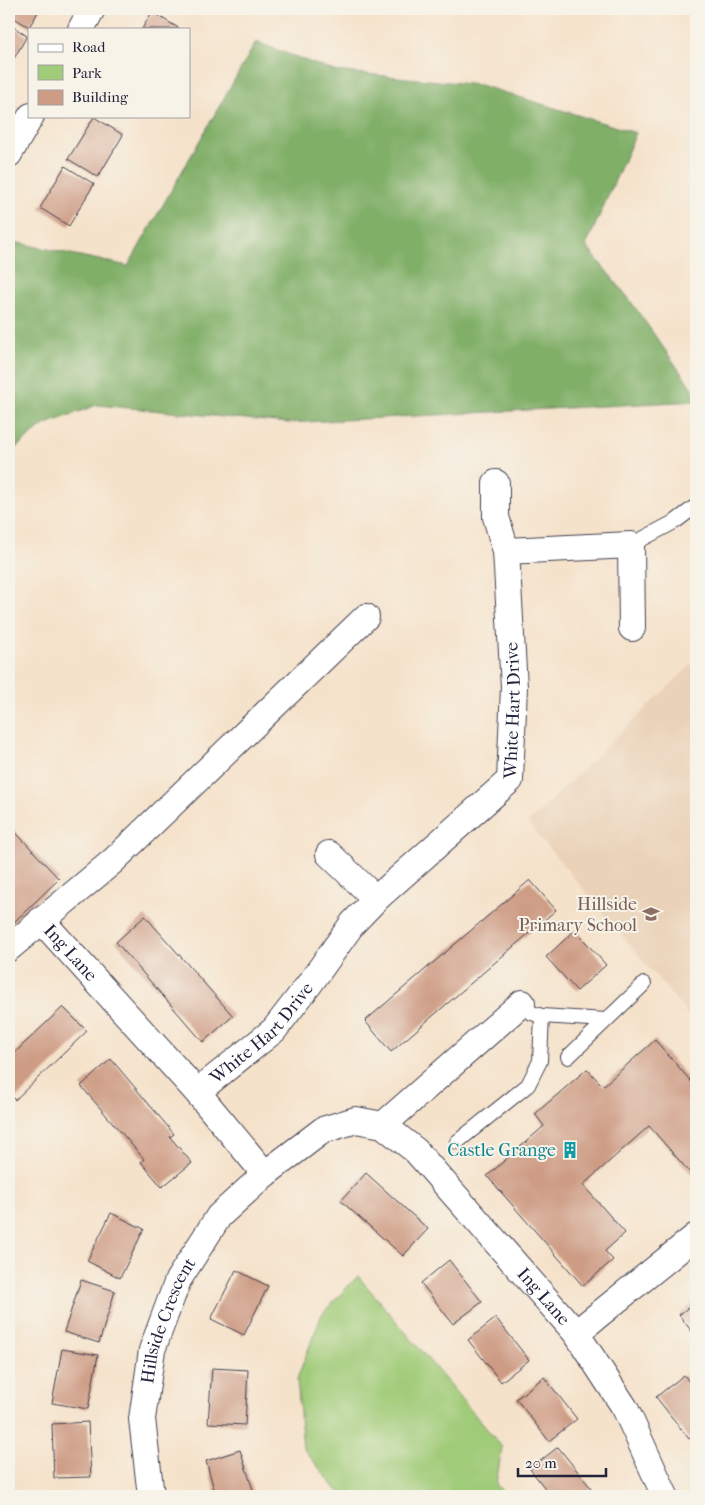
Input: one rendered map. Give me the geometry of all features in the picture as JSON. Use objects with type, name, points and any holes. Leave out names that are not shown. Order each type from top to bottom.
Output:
[{"type":"street","points":[[82,28],[92,9]]},
{"type":"street","points":[[9,154],[30,118]]},
{"type":"street","name":"White Hart Drive","points":[[197,1092],[274,1030],[353,923],[376,899],[510,780],[514,687],[506,552],[496,517],[496,483]]},
{"type":"street","points":[[506,552],[631,546],[632,628]]},
{"type":"street","name":"Ing Lane","points":[[366,616],[113,861],[41,920],[197,1092],[265,1174],[323,1130],[356,1120],[383,1125],[416,1151],[576,1333],[625,1408],[665,1496]]},
{"type":"street","points":[[329,854],[376,899]]},
{"type":"street","points":[[9,948],[41,920]]},
{"type":"street","points":[[383,1125],[532,1009]]},
{"type":"street","name":"Hillside Crescent","points":[[151,1496],[142,1419],[152,1350],[178,1280],[219,1216],[265,1174]]},
{"type":"street","points":[[576,1333],[696,1236]]},
{"type":"lane","points":[[631,546],[676,521],[696,506]]},
{"type":"lane","points":[[568,1057],[644,984]]},
{"type":"lane","points":[[457,1142],[528,1085],[535,1074],[540,1061],[532,1009],[606,1020]]},
{"type":"shaded area","name":"Hillside Primary School","points":[[696,660],[696,1024],[528,823]]},
{"type":"green space","points":[[256,42],[334,71],[480,85],[636,133],[586,246],[627,296],[696,394],[696,401],[288,423],[97,405],[44,425],[9,453],[9,241],[128,266]]},
{"type":"green space","points":[[358,1276],[502,1447],[496,1484],[506,1496],[342,1496],[303,1448],[297,1379],[322,1314]]},
{"type":"building","points":[[9,9],[40,9],[29,27],[9,15]]},
{"type":"building","points":[[152,12],[178,28],[143,28]]},
{"type":"building","points":[[9,24],[27,36],[9,67]]},
{"type":"building","points":[[93,118],[123,135],[98,177],[68,159]]},
{"type":"building","points":[[65,166],[94,184],[69,226],[40,208]]},
{"type":"building","points":[[9,825],[59,879],[9,927]]},
{"type":"building","points":[[530,880],[556,910],[391,1052],[365,1021]]},
{"type":"building","points":[[145,916],[233,1016],[203,1042],[116,942]]},
{"type":"building","points":[[575,930],[606,965],[577,991],[546,957]]},
{"type":"building","points":[[63,1007],[87,1031],[15,1100],[9,1094],[9,1058]]},
{"type":"building","name":"Castle Grange","points":[[655,1040],[696,1087],[696,1173],[693,1176],[649,1126],[583,1185],[625,1233],[605,1251],[613,1260],[583,1286],[487,1176],[544,1126],[535,1114],[587,1069],[603,1086]]},
{"type":"building","points":[[111,1059],[174,1134],[170,1137],[192,1163],[162,1187],[141,1162],[144,1159],[81,1086]]},
{"type":"building","points":[[366,1173],[428,1229],[403,1256],[341,1201]]},
{"type":"building","points":[[111,1213],[144,1229],[120,1278],[87,1261]]},
{"type":"building","points":[[449,1260],[482,1302],[453,1324],[421,1283]]},
{"type":"building","points":[[236,1270],[268,1286],[244,1335],[211,1319]]},
{"type":"building","points":[[81,1280],[115,1291],[99,1343],[64,1332]]},
{"type":"building","points":[[696,1301],[696,1337],[679,1315]]},
{"type":"building","points":[[496,1318],[529,1360],[501,1382],[468,1340]]},
{"type":"building","points":[[62,1349],[98,1355],[88,1409],[52,1403]]},
{"type":"building","points":[[212,1368],[248,1370],[245,1425],[208,1423]]},
{"type":"building","points":[[684,1375],[696,1391],[696,1433],[689,1439],[656,1397]]},
{"type":"building","points":[[544,1377],[577,1419],[549,1441],[516,1399]]},
{"type":"building","points":[[88,1422],[91,1477],[54,1478],[52,1424]]},
{"type":"building","points":[[558,1447],[591,1488],[580,1496],[551,1496],[530,1469]]},
{"type":"building","points":[[240,1450],[255,1496],[216,1496],[206,1461]]},
{"type":"place","name":"Hillside Primary School","points":[[651,914]]},
{"type":"place","name":"Castle Grange","points":[[570,1150]]}]
